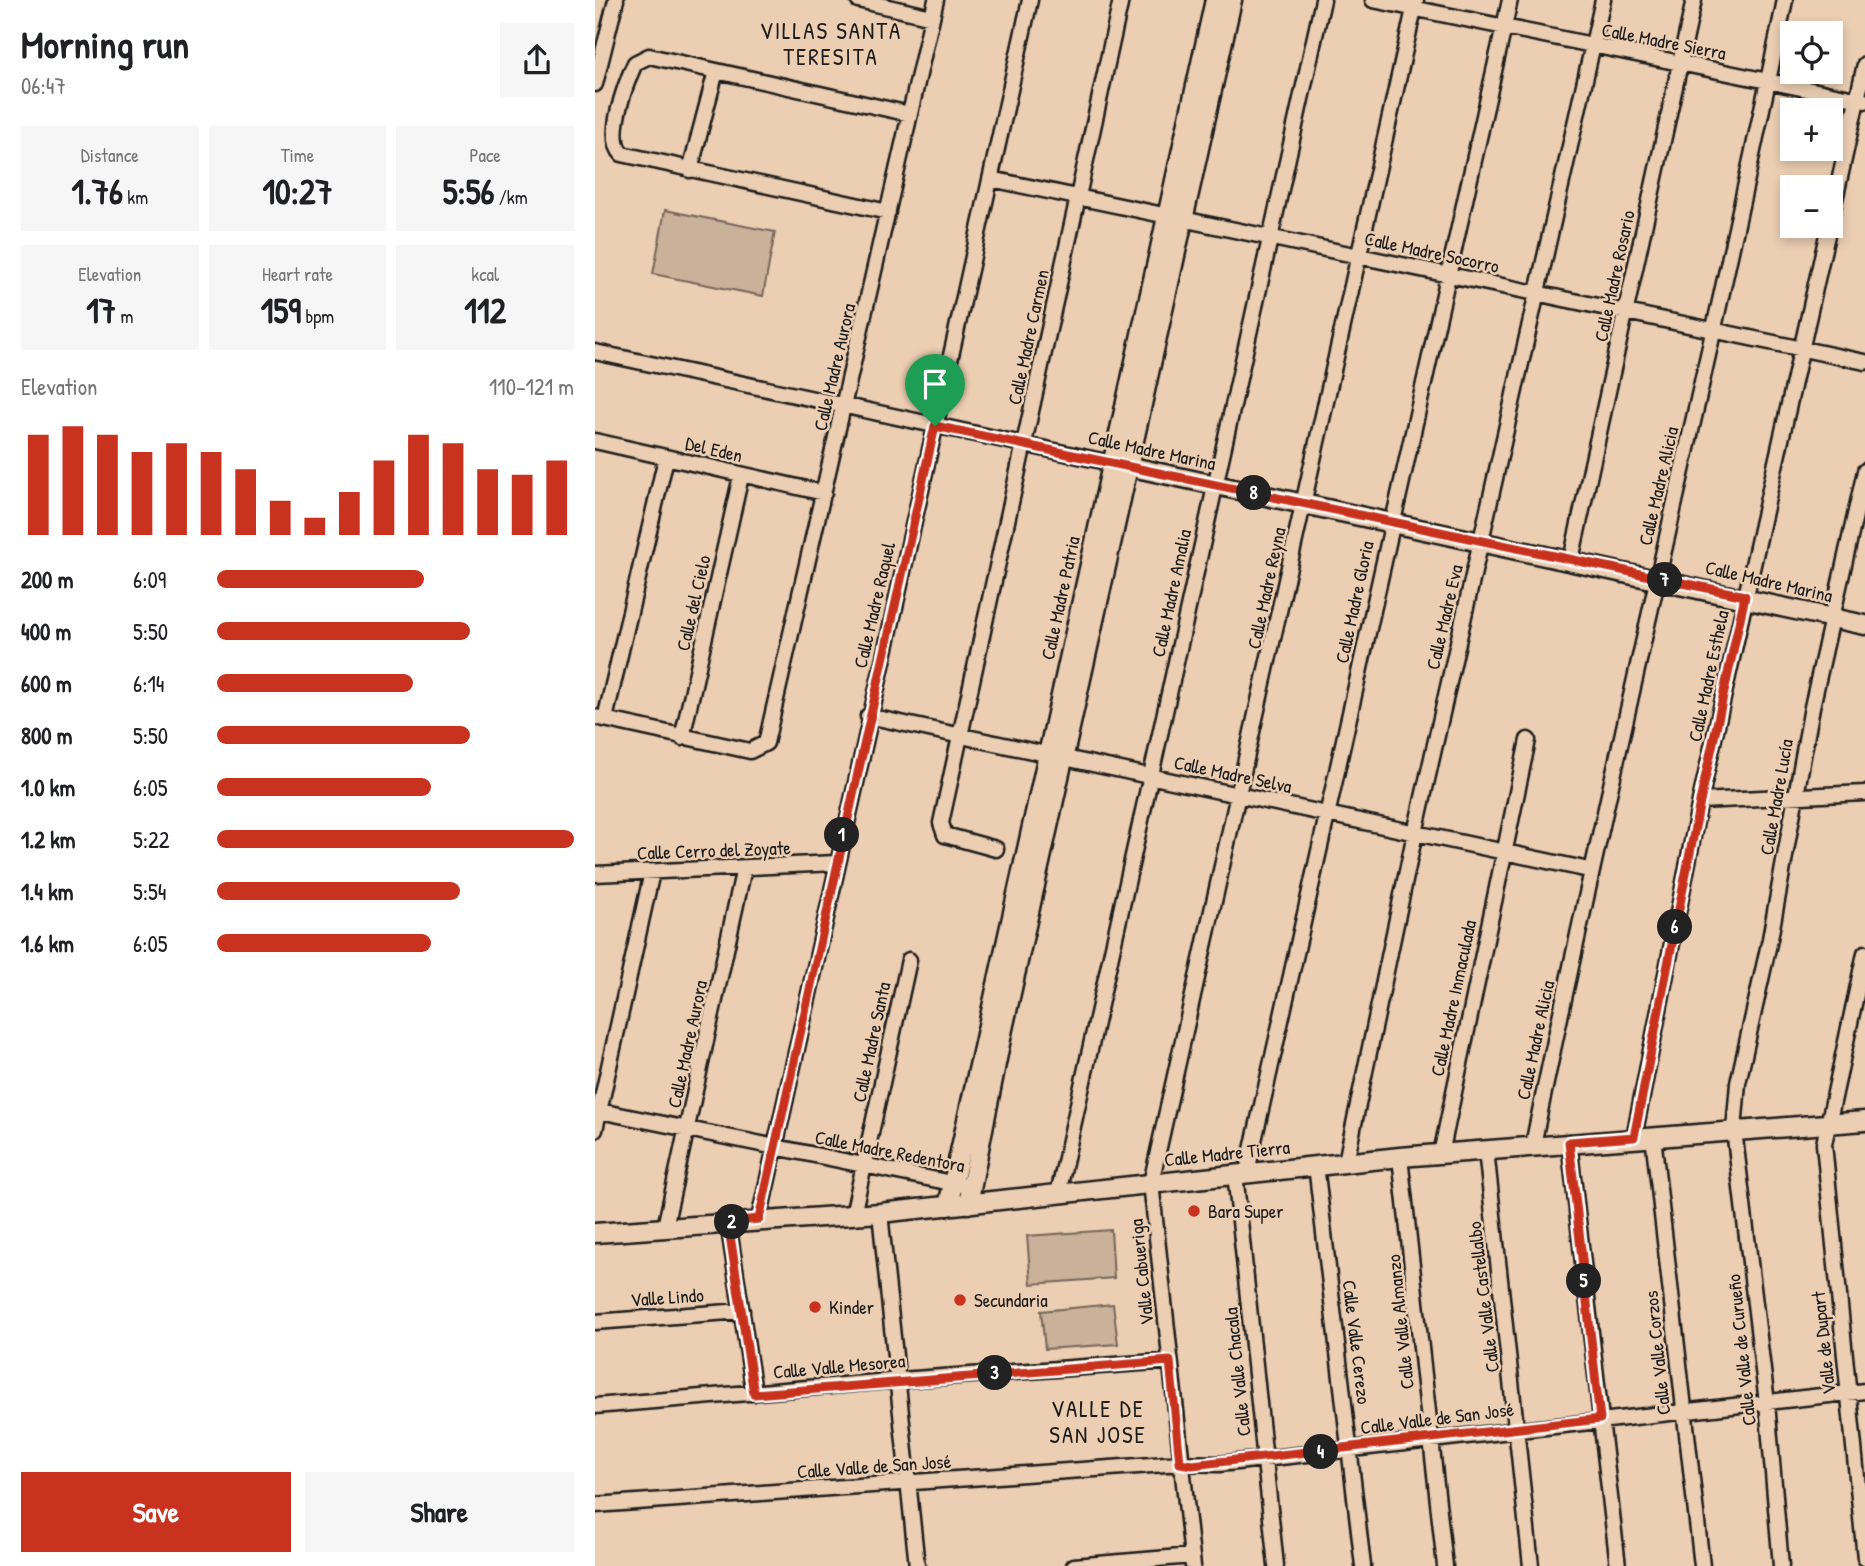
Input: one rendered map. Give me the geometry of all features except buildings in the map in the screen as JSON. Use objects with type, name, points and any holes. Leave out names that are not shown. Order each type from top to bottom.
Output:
[{"type":"street","points":[[595,84],[616,0]]},
{"type":"street","points":[[858,0],[932,17]]},
{"type":"street","name":"Calle Madre Aurora","points":[[682,738],[750,751],[766,743],[936,0]]},
{"type":"street","name":"Calle Madre Raquel","points":[[759,1219],[868,716],[1030,0]]},
{"type":"street","name":"Calle Madre Carmen","points":[[996,849],[953,839],[942,829],[959,736],[1121,0]]},
{"type":"street","name":"Calle Madre Patria","points":[[964,1191],[1065,759],[1129,467],[1215,0]]},
{"type":"street","name":"Calle Madre Patria","points":[[964,1191],[1047,754],[1111,463],[1232,0]]},
{"type":"street","name":"Calle Madre Amalia","points":[[1058,1194],[1323,0]]},
{"type":"street","name":"Calle Madre Sierra","points":[[1373,0],[1415,4],[1504,27],[1861,101]]},
{"type":"street","name":"Calle Madre Gloria","points":[[1241,1172],[1328,814],[1510,0]]},
{"type":"street","name":"Calle Madre Eva","points":[[1346,1163],[1415,833],[1603,0]]},
{"type":"street","name":"Calle Madre Rosario","points":[[1571,560],[1694,0]]},
{"type":"street","name":"Calle Madre Alicia","points":[[1533,1145],[1590,870],[1714,332],[1785,0]]},
{"type":"street","name":"Calle Madre Reyna","points":[[1151,1183],[1361,257],[1415,4]]},
{"type":"street","points":[[888,212],[622,154],[615,141],[616,126],[632,70],[643,57],[649,56],[910,114]]},
{"type":"street","points":[[1842,175],[1861,101],[1865,64]]},
{"type":"street","points":[[690,170],[716,71]]},
{"type":"street","name":"Calle Madre Socorro","points":[[991,179],[1865,362]]},
{"type":"street","name":"Calle Madre Esthela","points":[[1634,1137],[1700,802],[1826,238]]},
{"type":"street","name":"Calle Madre Marina","points":[[595,352],[1023,445],[1745,596],[1865,625]]},
{"type":"street","name":"Del Eden","points":[[595,441],[824,493]]},
{"type":"street","points":[[666,458],[600,718],[682,738]]},
{"type":"street","name":"Calle Madre Lucía","points":[[1734,1130],[1745,1049],[1770,939],[1812,708],[1865,471]]},
{"type":"street","name":"Calle del Cielo","points":[[682,738],[741,476]]},
{"type":"street","name":"Calle Madre Selva","points":[[868,716],[1590,870]]},
{"type":"street","name":"Calle Madre Inmaculada","points":[[1441,1154],[1528,740]]},
{"type":"street","points":[[1700,802],[1865,793]]},
{"type":"street","name":"Calle Cerro del Zoyate","points":[[595,874],[836,863]]},
{"type":"street","name":"Calle Madre Aurora","points":[[665,1227],[744,868]]},
{"type":"street","points":[[595,1130],[597,1110],[652,872]]},
{"type":"street","name":"Valle de Dupart","points":[[1865,953],[1824,1144],[1865,1558]]},
{"type":"street","name":"Calle Madre Santa","points":[[853,1215],[909,960]]},
{"type":"street","name":"Calle Madre Redentora","points":[[597,1110],[864,1166],[964,1191]]},
{"type":"street","name":"Calle Madre Tierra","points":[[595,1233],[948,1206],[964,1191],[1058,1194],[1241,1172],[1400,1157],[1865,1121]]},
{"type":"street","name":"Calle Valle de Curueño","points":[[1734,1130],[1767,1403],[1781,1566]]},
{"type":"street","name":"Calle Valle Corzos","points":[[1653,1136],[1682,1410],[1702,1566]]},
{"type":"street","points":[[1569,1142],[1618,1566]]},
{"type":"street","name":"Calle Valle Castellalbo","points":[[1486,1150],[1531,1566]]},
{"type":"street","name":"Calle Valle Almanzo","points":[[1400,1157],[1445,1566]]},
{"type":"street","name":"Calle Valle Cerezo","points":[[1316,1165],[1363,1566]]},
{"type":"street","name":"Calle Valle Chacala","points":[[1241,1172],[1276,1566]]},
{"type":"street","name":"Valle Cabueriga","points":[[1151,1183],[1192,1561]]},
{"type":"street","points":[[880,1213],[917,1566]]},
{"type":"street","points":[[728,1222],[754,1394]]},
{"type":"street","name":"Valle Lindo","points":[[595,1322],[742,1311]]},
{"type":"street","name":"Calle Valle Mesorea","points":[[595,1406],[899,1380],[1170,1361]]},
{"type":"street","name":"Calle Valle de San José","points":[[595,1505],[1265,1459],[1518,1428],[1865,1391]]},
{"type":"street","points":[[1074,1566],[1192,1561]]},
{"type":"shaded area","points":[[665,210],[775,232],[763,296],[653,274]]},
{"type":"shaded area","points":[[1111,1230],[1114,1278],[1031,1284],[1027,1236]]},
{"type":"shaded area","points":[[1113,1304],[1118,1344],[1045,1349],[1041,1311]]},
{"type":"place","name":"Bara Super","points":[[1194,1211]]},
{"type":"place","name":"Secundaria","points":[[960,1300]]},
{"type":"place","name":"Kinder","points":[[815,1307]]},
{"type":"district","name":"VILLAS SANTA TERESITA","points":[[831,43]]},
{"type":"district","name":"VALLE DE SAN JOSE","points":[[1098,1421]]},
{"type":"route","points":[[935,426],[1745,596],[1700,802],[1634,1137],[1569,1142],[1600,1419],[1433,1440],[1192,1465],[1180,1463],[1170,1361],[899,1380],[754,1394],[728,1222],[759,1219],[852,790],[935,426]]}]
